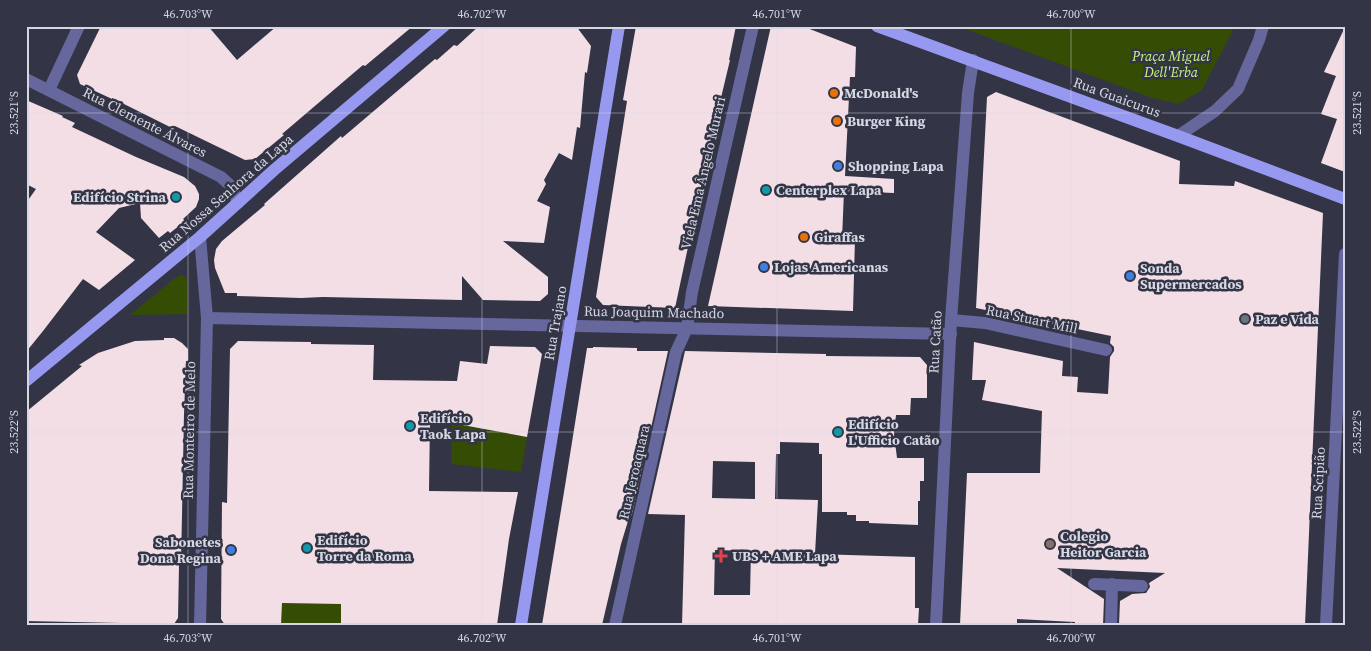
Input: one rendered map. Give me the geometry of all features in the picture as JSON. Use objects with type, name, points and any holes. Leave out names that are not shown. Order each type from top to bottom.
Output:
[{"type":"main road","name":"Rua Nossa Senhora da Lapa","points":[[26,381],[98,323],[444,26]]},
{"type":"main road","name":"Rua Trajano","points":[[520,625],[619,26]]},
{"type":"main road","name":"Rua Guaicurus","points":[[877,26],[894,30],[1345,199]]},
{"type":"street","points":[[49,90],[79,26]]},
{"type":"street","name":"Viela Ema Ângelo Murari","points":[[687,328],[692,292],[752,26]]},
{"type":"street","points":[[1178,136],[1215,111],[1238,89],[1263,26]]},
{"type":"street","name":"Rua Catão","points":[[936,625],[951,320],[968,93],[973,60]]},
{"type":"street","name":"Rua Clemente Álvares","points":[[26,79],[221,177],[232,187],[238,203]]},
{"type":"street","name":"Rua Monteiro de Melo","points":[[200,236],[207,318],[200,625]]},
{"type":"street","name":"Rua Scipião","points":[[1326,625],[1345,254]]},
{"type":"street","name":"Rua Joaquim Machado","points":[[207,318],[951,334]]},
{"type":"street","name":"Rua Stuart Mill","points":[[951,320],[985,323],[1106,350]]},
{"type":"street","name":"Rua Jeroaquara","points":[[615,625],[676,352],[687,328]]},
{"type":"street","points":[[1094,584],[1142,586]]},
{"type":"street","points":[[1111,625],[1112,584]]},
{"type":"green space","name":"Praça Miguel Dell'Erba","points":[[957,26],[1235,26],[1202,90],[1179,104],[1152,98]]},
{"type":"green space","points":[[181,275],[186,277],[187,280],[187,314],[130,315],[175,278]]},
{"type":"green space","points":[[452,423],[527,437],[521,472],[451,464]]},
{"type":"green space","points":[[282,603],[341,604],[341,625],[281,625]]},
{"type":"building","points":[[101,26],[208,26],[237,60],[277,26],[413,26],[365,66],[363,65],[255,159],[245,160],[175,126],[174,129],[80,84],[77,75]]},
{"type":"building","points":[[479,26],[576,26],[591,46],[587,73],[585,72],[580,128],[577,127],[572,160],[559,153],[544,180],[546,184],[537,201],[550,207],[544,243],[503,241],[548,277],[548,294],[540,301],[483,300],[462,276],[462,300],[301,298],[237,296],[237,293],[225,293],[215,268],[214,260],[216,249],[222,241],[341,136],[342,138],[435,59],[437,60],[454,45],[457,46]]},
{"type":"building","points":[[636,26],[736,26],[675,308],[603,305],[596,297],[627,101],[623,100]]},
{"type":"building","points":[[771,26],[802,26],[856,47],[855,77],[850,77],[845,176],[894,179],[894,193],[844,191],[842,239],[855,239],[853,311],[708,306]]},
{"type":"building","points":[[1345,27],[1345,172],[1321,163],[1337,119],[1321,114],[1336,76],[1324,72]]},
{"type":"building","points":[[996,92],[1180,161],[1179,184],[1234,186],[1235,181],[1323,213],[1305,625],[1119,625],[1120,601],[1132,594],[1146,593],[1150,587],[1149,583],[1165,573],[1057,568],[1104,599],[1103,625],[1075,625],[1075,622],[1017,619],[1017,625],[960,625],[967,473],[1040,473],[1042,411],[982,400],[986,380],[972,380],[974,342],[1063,361],[1062,376],[1078,377],[1077,392],[1108,394],[1110,357],[1114,351],[1114,347],[1110,343],[1111,336],[976,308],[987,97]]},
{"type":"building","points":[[26,100],[75,123],[72,127],[184,177],[195,186],[199,199],[196,207],[183,219],[185,221],[170,233],[168,231],[159,238],[141,218],[140,203],[119,208],[96,232],[135,260],[99,290],[83,279],[26,352],[26,203],[36,189],[26,184]]},
{"type":"building","points":[[164,338],[174,338],[188,349],[184,414],[178,618],[174,624],[26,621],[26,412],[82,366],[79,365],[98,353],[135,341],[164,340]]},
{"type":"building","points":[[238,341],[374,345],[373,380],[457,381],[460,361],[487,364],[490,346],[535,347],[542,354],[527,437],[430,419],[429,491],[518,492],[509,539],[497,625],[341,625],[341,604],[282,603],[281,625],[225,625],[221,619],[222,502],[227,503],[230,349]]},
{"type":"building","points":[[587,348],[637,348],[637,351],[668,351],[632,514],[621,544],[602,625],[542,625]]},
{"type":"building","points":[[685,351],[920,357],[927,365],[927,398],[911,398],[910,415],[896,415],[894,434],[897,458],[924,458],[924,481],[920,481],[920,501],[918,501],[918,525],[869,523],[869,521],[856,521],[856,515],[847,515],[847,512],[822,512],[822,454],[819,454],[819,443],[780,442],[780,454],[776,454],[775,499],[818,500],[815,554],[915,557],[915,608],[919,608],[918,625],[682,625],[685,515],[648,514]],"holes":[[[713,461],[755,462],[755,499],[712,498]],[[715,550],[751,551],[750,595],[714,595]]]},
{"type":"place","name":"McDonald's","points":[[834,93]]},
{"type":"place","name":"Burger King","points":[[837,121]]},
{"type":"place","name":"Shopping Lapa","points":[[838,166]]},
{"type":"place","name":"Centerplex Lapa","points":[[766,190]]},
{"type":"place","name":"Edifício Strina","points":[[176,197]]},
{"type":"place","name":"Giraffas","points":[[804,237]]},
{"type":"place","name":"Lojas Americanas","points":[[764,267]]},
{"type":"place","name":"Sonda Supermercados","points":[[1130,276]]},
{"type":"place","name":"Paz e Vida","points":[[1245,319]]},
{"type":"place","name":"Edifício Taok Lapa","points":[[410,426]]},
{"type":"place","name":"Edifício L'Ufficio Catão","points":[[838,432]]},
{"type":"place","name":"Colegio Heitor Garcia","points":[[1050,544]]},
{"type":"place","name":"Edifício Torre da Roma","points":[[307,548]]},
{"type":"place","name":"Sabonetes Dona Regina","points":[[231,550]]},
{"type":"place","name":"UBS + AME Lapa","points":[[721,556]]}]
